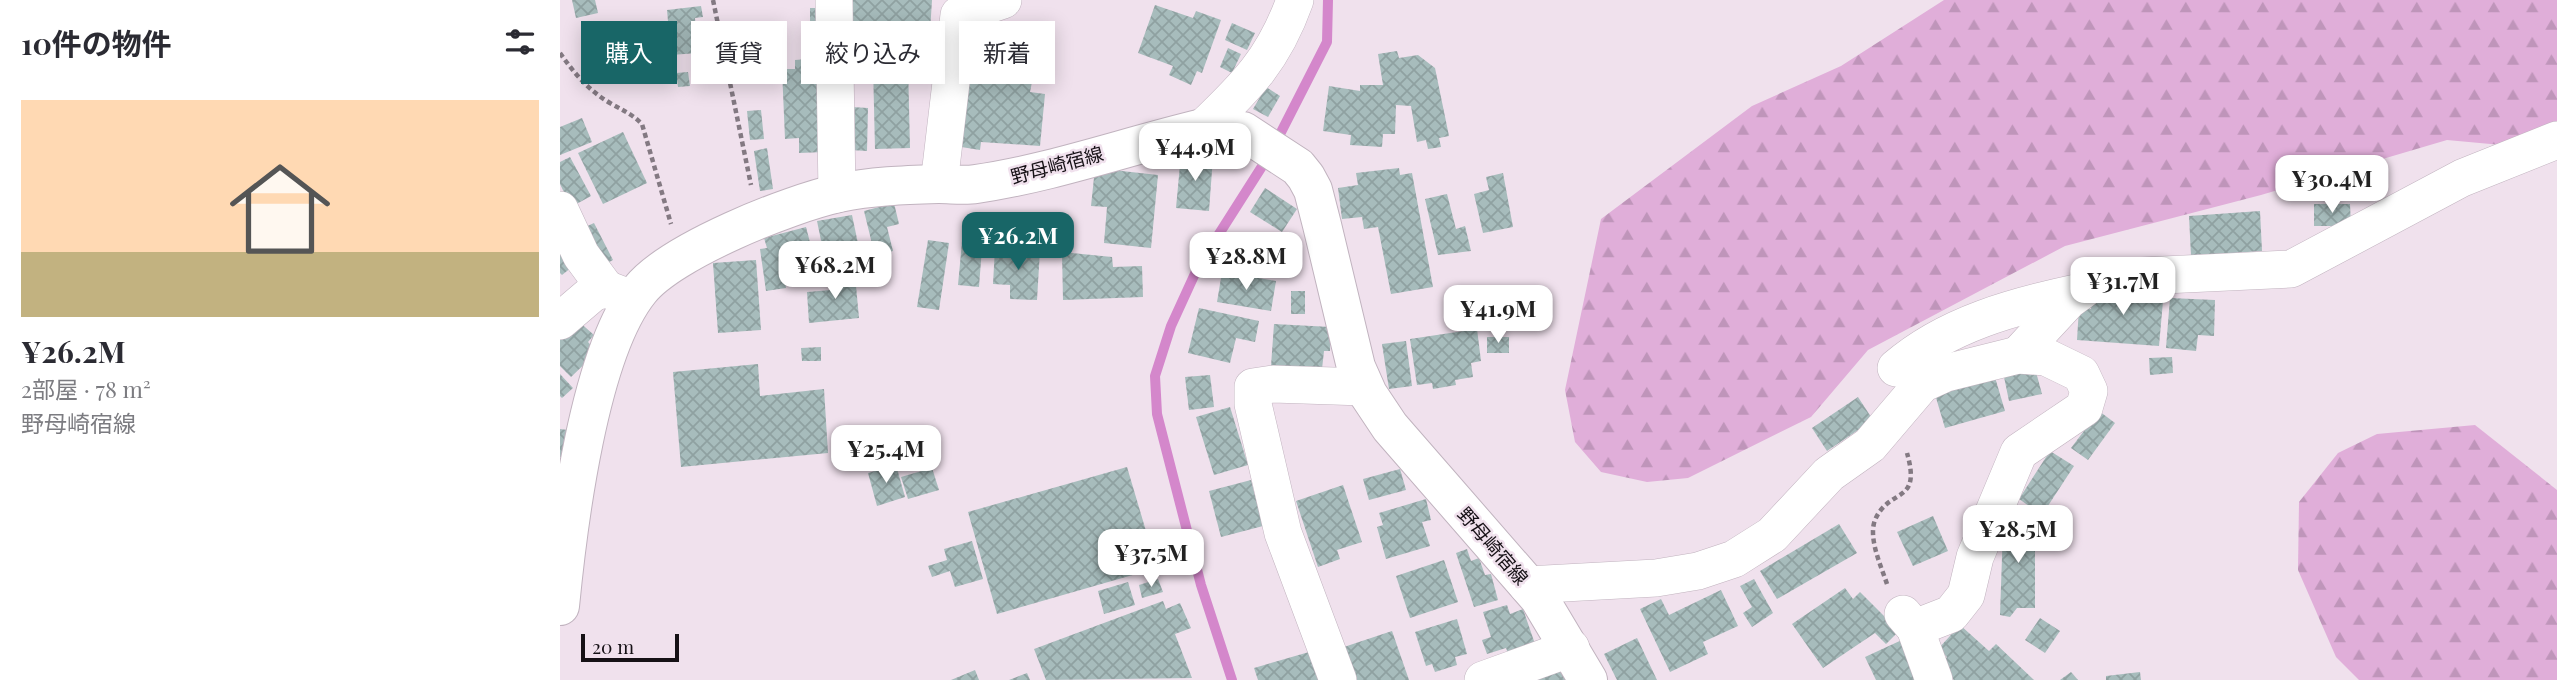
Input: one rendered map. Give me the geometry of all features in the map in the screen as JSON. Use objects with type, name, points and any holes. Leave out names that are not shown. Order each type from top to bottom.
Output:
[{"type":"main road","name":"野母崎宿線","points":[[561,591],[587,430],[606,362],[620,294],[681,258],[758,220],[837,194],[891,186],[973,185],[1011,178],[1203,128],[1243,131],[1298,167],[1313,190],[1356,368],[1364,387],[1390,427],[1527,585],[1580,664]]},
{"type":"street","points":[[834,0],[837,194]]},
{"type":"street","points":[[939,184],[959,15],[1003,0]]},
{"type":"street","points":[[1203,128],[1252,80],[1275,45],[1295,0]]},
{"type":"street","points":[[2018,355],[2080,292],[2099,278],[2291,269],[2462,178],[2557,140]]},
{"type":"street","points":[[560,210],[581,255],[620,294]]},
{"type":"street","points":[[560,321],[594,292],[620,294]]},
{"type":"street","points":[[1896,368],[1920,347],[2009,307],[2080,292]]},
{"type":"street","points":[[1527,585],[1656,578],[1698,571],[1734,559],[1772,535],[1829,474],[1870,445],[1922,384],[1946,373],[2018,355],[2046,357],[2081,374],[2086,381],[2088,401],[2084,408],[2018,452],[1975,557],[1966,595],[1951,614],[1909,621],[1934,680]]},
{"type":"street","points":[[1338,680],[1283,533],[1253,404],[1253,387],[1273,384],[1364,387]]},
{"type":"street","points":[[1483,680],[1580,664]]},
{"type":"path","points":[[713,0],[758,220]]},
{"type":"path","points":[[560,52],[577,79],[608,102],[632,114],[642,124],[681,258]]},
{"type":"path","points":[[1893,416],[1913,475],[1909,486],[1876,518],[1873,531],[1892,600],[1909,621]]},
{"type":"green space","points":[[1944,0],[2557,0],[2557,150],[2447,140],[2261,195],[2065,246],[1868,350],[1811,417],[1688,478],[1647,482],[1601,472],[1575,442],[1565,390],[1601,219],[1752,106],[1841,66]]},
{"type":"green space","points":[[2475,425],[2557,490],[2557,680],[2359,680],[2336,657],[2298,570],[2299,502],[2338,453],[2377,434]]},
{"type":"building","points":[[572,0],[595,0],[598,13],[576,18]]},
{"type":"building","points":[[844,0],[932,0],[931,21],[843,21]]},
{"type":"building","points":[[1155,5],[1193,18],[1196,11],[1221,20],[1202,73],[1197,71],[1191,85],[1169,75],[1173,66],[1138,53]]},
{"type":"building","points":[[701,6],[703,17],[691,21],[691,54],[677,55],[677,21],[668,21],[667,10]]},
{"type":"building","points":[[810,8],[821,8],[822,21],[810,21]]},
{"type":"building","points":[[1232,23],[1255,33],[1247,50],[1225,40]]},
{"type":"building","points":[[1228,48],[1241,54],[1232,73],[1220,67]]},
{"type":"building","points":[[1397,51],[1399,58],[1418,55],[1435,68],[1449,136],[1439,138],[1441,147],[1428,149],[1426,140],[1417,142],[1411,106],[1396,105],[1395,134],[1383,134],[1382,147],[1350,145],[1351,135],[1323,131],[1329,86],[1360,91],[1360,85],[1383,85],[1378,54]]},
{"type":"building","points":[[795,60],[801,60],[801,84],[821,84],[825,152],[799,153],[799,138],[785,139],[783,84],[787,84],[787,69],[795,69]]},
{"type":"building","points":[[688,72],[690,86],[678,87],[677,73]]},
{"type":"building","points":[[873,84],[908,84],[910,148],[875,149]]},
{"type":"building","points":[[965,84],[1032,84],[1030,92],[1045,94],[1040,146],[981,142],[980,150],[955,146]]},
{"type":"building","points":[[1266,87],[1280,96],[1268,117],[1253,109]]},
{"type":"building","points":[[852,107],[868,108],[867,151],[850,150]]},
{"type":"building","points":[[761,110],[764,139],[750,140],[747,111]]},
{"type":"building","points":[[582,118],[592,142],[560,155],[560,127]]},
{"type":"building","points":[[623,132],[647,183],[603,204],[578,153]]},
{"type":"building","points":[[767,148],[773,189],[760,191],[754,151]]},
{"type":"building","points":[[1181,154],[1213,157],[1209,211],[1176,208]]},
{"type":"building","points":[[570,157],[591,196],[571,207],[560,184],[560,162]]},
{"type":"building","points":[[1095,168],[1158,175],[1151,248],[1104,243],[1107,207],[1091,206]]},
{"type":"building","points":[[1399,168],[1400,175],[1412,173],[1433,287],[1391,294],[1378,227],[1364,229],[1362,217],[1342,219],[1338,188],[1358,185],[1356,173]]},
{"type":"building","points":[[1503,173],[1513,227],[1483,233],[1474,194],[1489,190],[1486,177]]},
{"type":"building","points":[[1265,188],[1297,209],[1282,232],[1250,212]]},
{"type":"building","points":[[1447,194],[1456,229],[1465,226],[1471,251],[1438,255],[1425,199]]},
{"type":"building","points":[[894,203],[899,224],[887,227],[893,251],[875,256],[864,211]]},
{"type":"building","points":[[2314,204],[2350,204],[2351,226],[2314,226]]},
{"type":"building","points":[[2260,211],[2262,251],[2191,256],[2189,216]]},
{"type":"building","points":[[852,215],[860,253],[825,260],[817,221]]},
{"type":"building","points":[[964,220],[984,222],[979,287],[958,285]]},
{"type":"building","points":[[594,223],[613,260],[602,266],[583,228]]},
{"type":"building","points":[[806,227],[815,262],[783,270],[786,288],[766,291],[760,249],[767,248],[764,238]]},
{"type":"building","points":[[1239,234],[1283,243],[1278,269],[1233,261]]},
{"type":"building","points":[[928,240],[949,243],[939,310],[917,307]]},
{"type":"building","points":[[560,242],[577,263],[562,275],[560,273]]},
{"type":"building","points":[[995,248],[1040,250],[1037,300],[1010,299],[1010,285],[993,284]]},
{"type":"building","points":[[1062,252],[1112,257],[1113,267],[1142,266],[1143,297],[1063,300]]},
{"type":"building","points":[[756,260],[761,330],[718,333],[713,263]]},
{"type":"building","points":[[1222,272],[1276,281],[1271,311],[1217,302]]},
{"type":"building","points":[[855,275],[859,318],[809,323],[807,292],[831,290],[830,277]]},
{"type":"building","points":[[2109,286],[2164,290],[2159,346],[2077,340],[2079,308],[2091,309],[2092,296],[2108,297]]},
{"type":"building","points":[[1291,291],[1305,291],[1305,314],[1291,314]]},
{"type":"building","points":[[2170,298],[2215,300],[2214,336],[2198,335],[2196,351],[2166,348]]},
{"type":"building","points":[[1199,308],[1259,321],[1255,342],[1236,338],[1230,363],[1188,353]]},
{"type":"building","points":[[577,320],[594,335],[588,342],[597,352],[571,377],[560,366],[560,338]]},
{"type":"building","points":[[1274,324],[1331,327],[1330,351],[1324,351],[1322,369],[1271,366]]},
{"type":"building","points":[[1477,329],[1481,361],[1471,363],[1473,377],[1455,380],[1456,385],[1433,389],[1432,383],[1417,385],[1410,339]]},
{"type":"building","points":[[1487,337],[1509,337],[1509,353],[1487,353]]},
{"type":"building","points":[[1406,341],[1412,386],[1389,389],[1382,344]]},
{"type":"building","points":[[821,347],[821,361],[802,361],[801,348]]},
{"type":"building","points":[[2172,357],[2173,373],[2150,375],[2149,358]]},
{"type":"building","points":[[758,364],[760,396],[824,389],[828,453],[681,467],[673,372]]},
{"type":"building","points":[[2003,372],[2036,372],[2042,394],[2009,401]]},
{"type":"building","points":[[560,374],[573,388],[562,398],[560,396]]},
{"type":"building","points":[[1994,374],[2005,411],[1945,428],[1934,391]]},
{"type":"building","points":[[1210,375],[1214,407],[1189,410],[1185,377]]},
{"type":"building","points":[[1858,397],[1873,420],[1827,451],[1812,428]]},
{"type":"building","points":[[1230,407],[1248,465],[1214,475],[1196,417]]},
{"type":"building","points":[[2099,411],[2115,423],[2088,460],[2071,448]]},
{"type":"building","points":[[560,429],[568,430],[567,457],[560,457]]},
{"type":"building","points":[[2050,451],[2074,466],[2042,515],[2019,499]]},
{"type":"building","points":[[896,465],[905,497],[877,506],[868,473]]},
{"type":"building","points":[[1127,467],[1157,568],[997,614],[968,512]]},
{"type":"building","points":[[932,468],[939,490],[908,499],[901,477]]},
{"type":"building","points":[[1400,469],[1406,490],[1369,500],[1363,479]]},
{"type":"building","points":[[1251,480],[1263,526],[1221,537],[1209,491]]},
{"type":"building","points":[[1343,485],[1362,542],[1337,550],[1340,559],[1318,567],[1296,501]]},
{"type":"building","points":[[1426,499],[1431,520],[1422,522],[1430,546],[1386,559],[1377,527],[1383,525],[1379,513]]},
{"type":"building","points":[[2016,511],[2040,524],[2027,544],[2035,548],[2035,608],[2017,608],[2010,617],[2000,615],[2003,528]]},
{"type":"building","points":[[1933,516],[1948,551],[1913,566],[1897,532]]},
{"type":"building","points":[[1839,524],[1857,553],[1777,599],[1760,571]]},
{"type":"building","points":[[972,541],[983,579],[955,587],[950,571],[932,577],[928,566],[947,560],[944,549]]},
{"type":"building","points":[[1467,549],[1471,561],[1479,558],[1485,575],[1491,574],[1498,600],[1474,607],[1456,553]]},
{"type":"building","points":[[1444,560],[1458,602],[1410,618],[1396,576]]},
{"type":"building","points":[[1158,579],[1163,592],[1142,598],[1139,585]]},
{"type":"building","points":[[1754,579],[1773,613],[1752,627],[1743,613],[1752,607],[1740,586]]},
{"type":"building","points":[[1128,582],[1135,605],[1104,614],[1098,591]]},
{"type":"building","points":[[1845,588],[1853,599],[1860,592],[1899,631],[1886,644],[1875,633],[1823,668],[1792,624]]},
{"type":"building","points":[[1721,590],[1738,626],[1703,642],[1708,654],[1670,672],[1640,609],[1661,599],[1669,615]]},
{"type":"building","points":[[1163,601],[1166,609],[1180,603],[1191,628],[1175,634],[1192,678],[1046,680],[1034,649]]},
{"type":"building","points":[[1507,605],[1510,614],[1523,609],[1535,644],[1508,653],[1506,648],[1487,654],[1482,640],[1491,637],[1483,612]]},
{"type":"building","points":[[2040,618],[2060,631],[2045,653],[2025,640]]},
{"type":"building","points":[[1457,619],[1467,654],[1455,657],[1457,665],[1435,672],[1432,664],[1426,666],[1415,632]]},
{"type":"building","points":[[1960,625],[1989,651],[1996,644],[2034,680],[1954,680],[1939,666],[1947,657],[1938,649]]},
{"type":"building","points":[[1392,631],[1409,680],[1352,680],[1341,648]]},
{"type":"building","points":[[1637,638],[1657,680],[1617,680],[1604,654]]},
{"type":"building","points":[[1904,639],[1924,680],[1876,680],[1865,657]]},
{"type":"building","points":[[1316,650],[1326,680],[1258,680],[1254,668]]},
{"type":"building","points":[[1561,669],[1566,680],[1535,680]]},
{"type":"building","points":[[975,670],[979,680],[951,680]]},
{"type":"building","points":[[2071,672],[2078,680],[2060,680]]},
{"type":"building","points":[[2140,672],[2141,680],[2106,680],[2106,676]]},
{"type":"building","points":[[1027,673],[1030,680],[1009,680]]},
{"type":"waterway","points":[[1275,144],[1327,42],[1328,0]]},
{"type":"waterway","points":[[1232,680],[1201,585],[1157,414],[1155,376],[1171,326],[1198,267],[1268,157]]}]
